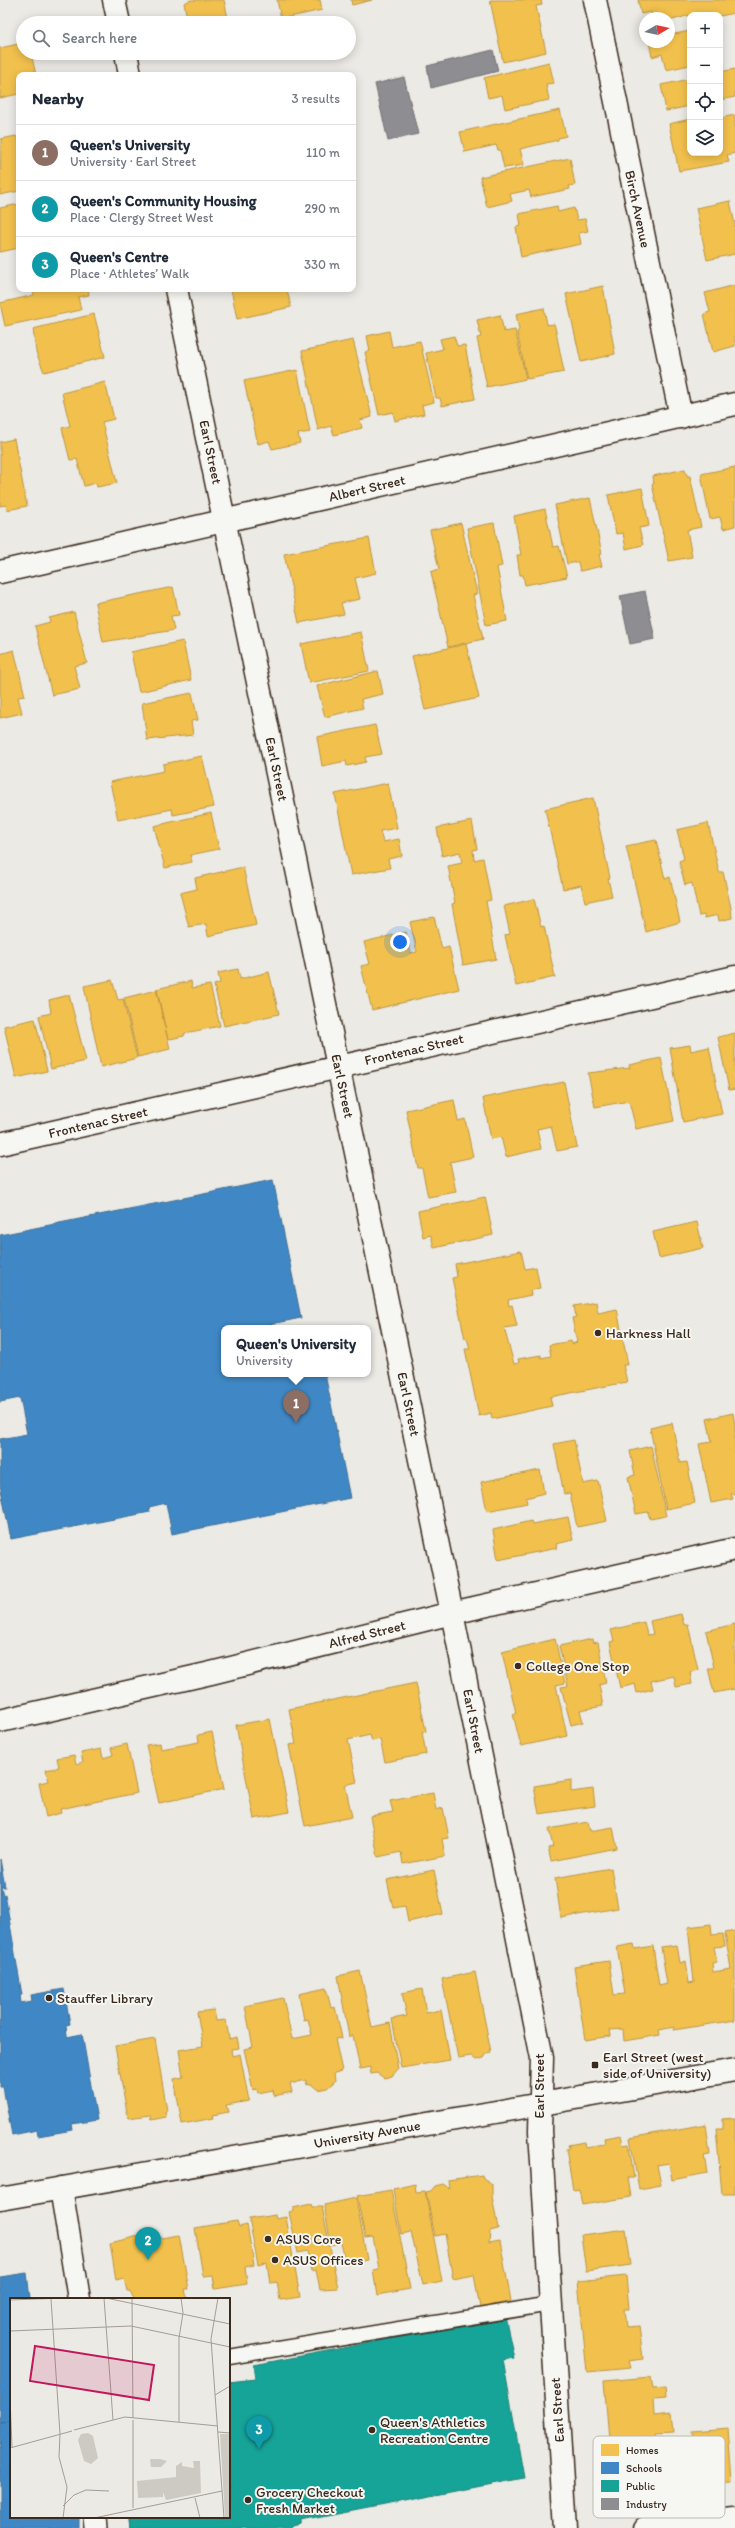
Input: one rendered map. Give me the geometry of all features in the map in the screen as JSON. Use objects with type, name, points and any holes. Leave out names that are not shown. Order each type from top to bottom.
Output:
[{"type":"street","points":[[114,0],[117,16]]},
{"type":"street","name":"Birch Avenue","points":[[595,0],[681,417]]},
{"type":"street","points":[[127,60],[129,72]]},
{"type":"street","name":"Earl Street","points":[[177,292],[339,1066],[542,2058],[540,2131],[565,2528]]},
{"type":"street","name":"Albert Street","points":[[0,572],[735,404]]},
{"type":"street","name":"Frontenac Street","points":[[0,1144],[735,977]]},
{"type":"street","name":"Alfred Street","points":[[0,1721],[210,1673],[452,1613],[735,1549]]},
{"type":"street","name":"University Avenue","points":[[0,2199],[540,2103],[735,2070]]},
{"type":"street","points":[[61,2188],[79,2298]]},
{"type":"street","points":[[95,2518],[96,2528]]},
{"type":"street","points":[[645,2528],[735,2520]]},
{"type":"lane","points":[[230,2357],[550,2304]]},
{"type":"building: Homes","points":[[191,0],[224,0],[227,16],[187,16],[184,3]]},
{"type":"building: Homes","points":[[277,0],[320,0],[322,10],[295,16],[280,16]]},
{"type":"building: Homes","points":[[351,0],[372,0],[352,5]]},
{"type":"building: Homes","points":[[490,0],[541,0],[542,5],[536,6],[546,52],[503,62]]},
{"type":"building: Homes","points":[[638,0],[735,0],[735,13],[723,15],[723,12],[687,12],[687,16],[675,19],[675,12],[641,12]]},
{"type":"building: Homes","points":[[687,32],[687,66],[666,70],[662,54],[652,57],[650,48],[675,48],[675,34]]},
{"type":"building: Homes","points":[[16,45],[16,60],[33,60],[35,72],[16,72],[16,95],[0,98],[0,48]]},
{"type":"building: Homes","points":[[549,62],[554,83],[546,84],[549,100],[505,109],[502,95],[488,98],[484,78]]},
{"type":"building: Homes","points":[[735,69],[735,97],[723,99],[723,71]]},
{"type":"building: Homes","points":[[687,80],[687,107],[666,111],[661,85]]},
{"type":"building: Homes","points":[[560,110],[566,136],[558,138],[558,140],[520,149],[524,165],[504,168],[500,150],[498,150],[496,145],[465,152],[460,132]]},
{"type":"building: Homes","points":[[735,115],[735,153],[727,155],[729,162],[679,171],[669,124],[687,120],[687,156],[723,156],[723,117]]},
{"type":"building: Homes","points":[[16,136],[16,192],[0,195],[1,139]]},
{"type":"building: Homes","points":[[570,158],[575,185],[569,186],[570,189],[531,197],[529,190],[510,194],[512,201],[487,207],[480,177]]},
{"type":"building: Homes","points":[[730,201],[735,225],[735,254],[707,260],[696,208]]},
{"type":"building: Homes","points":[[16,205],[16,249],[0,252],[0,208]]},
{"type":"building: Homes","points":[[557,206],[558,212],[574,208],[577,220],[585,219],[588,231],[579,233],[581,244],[521,257],[516,227],[521,226],[519,214]]},
{"type":"building: Homes","points":[[735,285],[735,346],[713,352],[704,314],[710,312],[705,293]]},
{"type":"building: Homes","points":[[603,286],[615,354],[581,362],[566,294]]},
{"type":"building: Homes","points":[[34,292],[88,292],[89,295],[78,297],[81,310],[5,326],[0,303],[34,295]]},
{"type":"building: Homes","points":[[232,292],[288,292],[291,307],[237,319]]},
{"type":"building: Homes","points":[[544,308],[547,325],[554,324],[555,327],[564,372],[527,379],[517,332],[519,330],[516,314]]},
{"type":"building: Homes","points":[[94,314],[105,357],[44,372],[36,352],[33,329]]},
{"type":"building: Homes","points":[[500,315],[504,332],[515,330],[526,379],[487,387],[477,338],[481,337],[477,320]]},
{"type":"building: Homes","points":[[389,331],[392,347],[420,341],[434,402],[422,405],[424,414],[395,421],[393,412],[379,415],[365,352],[370,351],[367,336]]},
{"type":"building: Homes","points":[[454,336],[457,346],[465,345],[475,399],[442,406],[440,398],[436,398],[426,353],[443,349],[440,339]]},
{"type":"building: Homes","points":[[353,340],[372,417],[360,420],[362,428],[334,435],[331,426],[318,430],[302,351]]},
{"type":"building: Homes","points":[[297,370],[310,432],[298,434],[300,443],[272,449],[269,441],[258,444],[244,381]]},
{"type":"building: Homes","points":[[105,382],[114,419],[102,422],[117,483],[97,487],[96,483],[84,486],[77,459],[70,460],[62,428],[70,426],[62,393]]},
{"type":"building: Homes","points":[[14,439],[27,506],[7,510],[6,505],[0,506],[0,442]]},
{"type":"building: Homes","points":[[735,467],[735,526],[723,529],[720,517],[710,519],[701,474]]},
{"type":"building: Homes","points":[[685,469],[687,476],[690,476],[701,527],[687,530],[692,557],[669,561],[652,484],[654,484],[653,476]]},
{"type":"building: Homes","points":[[642,488],[649,526],[639,528],[643,545],[626,549],[623,533],[616,534],[608,495]]},
{"type":"building: Homes","points":[[590,498],[602,554],[599,555],[602,566],[580,571],[578,562],[567,564],[555,505]]},
{"type":"building: Homes","points":[[545,509],[553,547],[559,546],[567,577],[525,585],[523,575],[520,575],[517,555],[521,555],[514,516]]},
{"type":"building: Homes","points":[[461,523],[477,594],[473,595],[483,639],[448,647],[431,572],[439,569],[430,530]]},
{"type":"building: Homes","points":[[494,523],[502,566],[497,567],[507,621],[486,625],[467,528]]},
{"type":"building: Homes","points":[[369,538],[376,573],[355,578],[360,599],[341,603],[344,614],[299,623],[284,554]]},
{"type":"building: Homes","points":[[173,587],[179,615],[171,616],[174,630],[103,642],[95,603]]},
{"type":"building: Homes","points":[[74,612],[87,663],[74,666],[80,689],[52,695],[35,626],[50,622],[49,618]]},
{"type":"building: Homes","points":[[361,632],[369,671],[309,683],[301,644]]},
{"type":"building: Homes","points":[[183,641],[191,680],[139,692],[131,652]]},
{"type":"building: Homes","points":[[466,644],[479,698],[425,710],[412,656]]},
{"type":"building: Homes","points":[[14,650],[25,696],[18,697],[22,713],[0,718],[0,654]]},
{"type":"building: Homes","points":[[378,671],[383,694],[361,699],[363,708],[325,717],[317,686]]},
{"type":"building: Homes","points":[[192,693],[198,720],[191,721],[193,735],[147,740],[142,703]]},
{"type":"building: Homes","points":[[375,725],[382,754],[365,757],[366,762],[347,766],[346,761],[322,766],[317,737]]},
{"type":"building: Homes","points":[[202,756],[214,807],[173,815],[172,809],[118,820],[110,782],[164,771],[163,764]]},
{"type":"building: Homes","points":[[388,783],[397,828],[380,831],[383,842],[399,839],[402,856],[388,859],[390,868],[351,875],[335,794]]},
{"type":"building: Homes","points":[[593,798],[610,878],[608,879],[612,896],[585,902],[581,885],[563,889],[545,809]]},
{"type":"building: Homes","points":[[211,813],[219,849],[190,855],[192,862],[165,868],[154,826]]},
{"type":"building: Homes","points":[[472,821],[477,849],[473,850],[474,860],[483,858],[491,900],[486,901],[496,959],[463,965],[452,904],[455,903],[448,866],[462,863],[460,852],[442,856],[437,828]]},
{"type":"building: Homes","points":[[708,823],[719,872],[723,872],[731,908],[732,918],[719,921],[718,915],[705,918],[704,915],[699,916],[692,883],[685,885],[679,861],[684,859],[677,830]]},
{"type":"building: Homes","points":[[656,840],[665,879],[670,877],[680,922],[646,932],[626,846]]},
{"type":"building: Homes","points":[[243,867],[256,925],[208,936],[206,924],[189,927],[180,893],[197,889],[195,878]]},
{"type":"building: Homes","points":[[534,899],[541,927],[544,926],[555,977],[516,986],[505,935],[510,934],[504,906]]},
{"type":"building: Homes","points":[[434,917],[442,949],[449,947],[459,989],[372,1010],[361,966],[370,964],[364,942],[406,932],[411,953],[417,952],[410,922]]},
{"type":"building: Homes","points":[[238,969],[240,979],[269,972],[279,1014],[224,1026],[214,985],[220,983],[218,973]]},
{"type":"building: Homes","points":[[112,980],[118,1000],[123,999],[137,1058],[101,1067],[84,986]]},
{"type":"building: Homes","points":[[191,981],[192,988],[210,985],[220,1026],[185,1033],[184,1036],[170,1039],[167,1036],[156,989]]},
{"type":"building: Homes","points":[[157,990],[170,1049],[138,1057],[124,998]]},
{"type":"building: Homes","points":[[69,995],[86,1061],[51,1069],[39,1016],[51,1013],[49,1000]]},
{"type":"building: Homes","points":[[35,1019],[47,1071],[16,1078],[4,1026]]},
{"type":"building: Homes","points":[[735,1033],[735,1089],[729,1090],[718,1037]]},
{"type":"building: Homes","points":[[690,1045],[691,1051],[709,1047],[722,1114],[683,1122],[670,1048]]},
{"type":"building: Homes","points":[[661,1058],[674,1121],[636,1129],[629,1101],[595,1107],[588,1073],[630,1068],[629,1065]]},
{"type":"building: Homes","points":[[564,1082],[577,1147],[557,1151],[551,1126],[537,1129],[541,1149],[506,1157],[501,1137],[491,1139],[483,1098]]},
{"type":"building: Homes","points":[[454,1100],[458,1121],[465,1119],[473,1157],[450,1162],[456,1192],[428,1197],[422,1168],[418,1168],[406,1110]]},
{"type":"building: Homes","points":[[485,1197],[493,1235],[434,1248],[431,1235],[423,1237],[418,1211]]},
{"type":"building: Homes","points":[[697,1222],[703,1248],[659,1258],[653,1232]]},
{"type":"building: Homes","name":"Harkness Hall","points":[[521,1251],[525,1269],[536,1267],[540,1288],[530,1290],[531,1295],[508,1300],[509,1306],[512,1305],[517,1326],[504,1328],[514,1364],[519,1363],[518,1359],[541,1355],[541,1358],[551,1356],[549,1345],[571,1341],[572,1344],[577,1342],[572,1318],[576,1317],[574,1306],[596,1302],[598,1313],[617,1309],[628,1365],[623,1365],[627,1382],[550,1397],[552,1406],[492,1419],[491,1413],[479,1416],[465,1349],[470,1349],[467,1338],[465,1339],[452,1278],[457,1277],[455,1264]]},
{"type":"building: Homes","points":[[733,1413],[735,1425],[735,1494],[731,1494],[733,1499],[711,1503],[699,1444],[712,1442],[707,1419]]},
{"type":"building: Homes","points":[[672,1423],[680,1463],[687,1462],[695,1503],[666,1509],[650,1428]]},
{"type":"building: Homes","points":[[574,1440],[583,1484],[598,1481],[607,1521],[577,1527],[570,1493],[564,1494],[554,1444]]},
{"type":"building: Homes","points":[[651,1446],[666,1516],[650,1519],[648,1512],[636,1514],[628,1477],[635,1475],[630,1451]]},
{"type":"building: Homes","points":[[540,1470],[544,1493],[526,1498],[527,1503],[487,1511],[481,1482]]},
{"type":"building: Homes","points":[[568,1517],[573,1540],[556,1544],[557,1548],[498,1560],[493,1530],[531,1521],[532,1524]]},
{"type":"building: Homes","points":[[681,1614],[684,1625],[688,1624],[698,1670],[690,1672],[692,1684],[676,1687],[674,1676],[651,1681],[653,1689],[637,1693],[635,1684],[620,1688],[610,1642],[614,1641],[611,1630],[644,1622],[647,1635],[653,1634],[650,1621]]},
{"type":"building: Homes","points":[[735,1624],[735,1689],[714,1693],[708,1668],[714,1668],[706,1631]]},
{"type":"building: Homes","points":[[555,1639],[565,1683],[556,1685],[567,1736],[521,1746],[513,1714],[516,1713],[502,1652]]},
{"type":"building: Homes","points":[[592,1639],[593,1643],[598,1642],[606,1683],[599,1685],[603,1706],[580,1710],[583,1722],[571,1725],[561,1687],[568,1686],[559,1646]]},
{"type":"building: Homes","points":[[416,1683],[426,1731],[422,1732],[426,1754],[385,1762],[380,1739],[372,1741],[370,1735],[348,1740],[357,1782],[345,1785],[352,1817],[305,1826],[289,1745],[296,1744],[289,1709]]},
{"type":"building: Homes","points":[[270,1719],[289,1812],[254,1819],[236,1725]]},
{"type":"building: Homes","points":[[212,1732],[224,1789],[159,1803],[146,1745],[160,1743],[161,1749],[199,1742],[198,1735]]},
{"type":"building: Homes","points":[[127,1744],[137,1793],[60,1809],[61,1813],[46,1817],[39,1783],[49,1781],[46,1770],[59,1767],[57,1758],[74,1755],[76,1764],[83,1762],[81,1753],[101,1749],[103,1758],[113,1755],[111,1748]]},
{"type":"building: Homes","points":[[571,1780],[571,1792],[593,1789],[595,1806],[539,1814],[534,1786]]},
{"type":"building: Homes","points":[[433,1793],[436,1810],[443,1808],[449,1838],[442,1839],[445,1856],[403,1864],[401,1852],[378,1857],[370,1816],[393,1812],[390,1801]]},
{"type":"building: Homes","points":[[588,1822],[590,1831],[613,1827],[617,1848],[551,1861],[548,1848],[553,1847],[549,1829]]},
{"type":"building: Homes","points":[[611,1868],[618,1908],[561,1918],[555,1878]]},
{"type":"building: Homes","points":[[434,1870],[443,1914],[408,1922],[405,1906],[393,1908],[387,1880]]},
{"type":"building: Homes","points":[[711,1924],[712,1935],[723,1934],[725,1946],[714,1947],[717,1962],[712,1963],[713,1972],[731,1969],[725,1933],[735,1931],[735,2020],[674,2030],[674,2027],[659,2030],[660,2035],[624,2041],[623,2029],[610,2030],[611,2036],[585,2040],[574,1966],[609,1961],[614,1995],[625,1994],[617,1947],[634,1944],[635,1949],[653,1946],[659,1986],[667,1984],[661,1947],[677,1945],[680,1963],[686,1961],[689,1983],[694,1982],[688,1927]]},
{"type":"building: Homes","points":[[360,1971],[372,2027],[390,2023],[398,2069],[392,2076],[384,2078],[377,2073],[371,2074],[370,2067],[360,2069],[353,2035],[349,2037],[338,1976]]},
{"type":"building: Homes","points":[[475,1972],[491,2052],[487,2053],[484,2058],[476,2060],[471,2056],[458,2058],[442,1979]]},
{"type":"building: Homes","points":[[326,1988],[331,2008],[335,2007],[342,2038],[335,2039],[342,2071],[334,2073],[335,2081],[327,2088],[318,2090],[311,2084],[307,2085],[306,2080],[290,2084],[292,2092],[274,2096],[273,2090],[258,2093],[257,2089],[253,2090],[244,2049],[253,2047],[245,2006],[283,1998],[292,2039],[312,2035],[308,2019],[304,2020],[299,1994]]},
{"type":"building: Homes","points":[[422,1989],[426,2013],[441,2010],[450,2060],[401,2068],[392,2019],[407,2016],[402,1993]]},
{"type":"building: Homes","points":[[214,2010],[216,2021],[226,2020],[229,2039],[237,2037],[239,2048],[231,2049],[232,2056],[240,2054],[249,2101],[226,2105],[228,2112],[213,2115],[214,2118],[182,2124],[174,2079],[183,2077],[179,2050],[203,2046],[197,2012]]},
{"type":"building: Homes","points":[[155,2039],[167,2111],[165,2111],[166,2117],[151,2120],[150,2115],[128,2118],[115,2046]]},
{"type":"building: Homes","points":[[735,2118],[735,2194],[722,2194],[716,2129],[722,2129],[722,2119]]},
{"type":"building: Homes","points":[[706,2124],[710,2155],[704,2156],[707,2173],[672,2180],[669,2163],[657,2165],[661,2185],[639,2189],[630,2138]]},
{"type":"building: Homes","points":[[621,2135],[623,2145],[629,2144],[634,2178],[628,2178],[631,2197],[582,2205],[579,2189],[573,2190],[566,2149],[569,2148],[568,2145],[584,2142],[585,2147],[605,2144],[604,2138]]},
{"type":"building: Homes","points":[[482,2175],[483,2178],[492,2184],[492,2196],[498,2229],[490,2231],[489,2243],[500,2241],[511,2301],[480,2308],[474,2275],[453,2279],[445,2234],[435,2236],[426,2192],[431,2191],[435,2186],[443,2184],[449,2188],[448,2180]]},
{"type":"building: Homes","points":[[415,2184],[416,2192],[425,2191],[442,2281],[423,2285],[411,2232],[401,2234],[393,2189]]},
{"type":"building: Homes","points":[[391,2190],[410,2289],[377,2295],[373,2270],[379,2269],[373,2237],[365,2238],[357,2196]]},
{"type":"building: Homes","points":[[356,2198],[367,2260],[346,2264],[341,2243],[331,2245],[324,2205]]},
{"type":"building: Homes","points":[[311,2204],[312,2207],[322,2207],[338,2288],[320,2289],[316,2270],[311,2271],[307,2251],[298,2253],[289,2212],[293,2211],[293,2208]]},
{"type":"building: Homes","name":"ASUS Offices","points":[[275,2215],[276,2219],[286,2217],[300,2297],[280,2300],[277,2282],[270,2283],[267,2263],[258,2265],[249,2219]]},
{"type":"building: Homes","points":[[237,2221],[239,2227],[247,2225],[254,2265],[245,2267],[247,2284],[215,2289],[213,2275],[203,2276],[195,2228]]},
{"type":"building: Homes","points":[[626,2229],[631,2265],[586,2271],[581,2235]]},
{"type":"building: Homes","points":[[143,2235],[149,2240],[179,2235],[189,2289],[185,2289],[187,2298],[134,2298],[130,2291],[127,2291],[124,2278],[116,2280],[110,2243]]},
{"type":"building: Homes","points":[[626,2276],[629,2309],[624,2309],[626,2327],[639,2326],[643,2359],[628,2361],[630,2368],[587,2372],[578,2281]]},
{"type":"building: Homes","points":[[651,2377],[653,2389],[665,2388],[666,2399],[653,2400],[654,2415],[672,2413],[674,2431],[656,2432],[656,2436],[609,2436],[604,2381]]},
{"type":"building: Homes","points":[[728,2429],[732,2482],[725,2482],[725,2436],[692,2436],[692,2432]]},
{"type":"building: Schools","points":[[273,1180],[301,1318],[267,1325],[221,1325],[221,1377],[326,1377],[350,1498],[172,1534],[166,1503],[149,1507],[150,1512],[11,1539],[0,1485],[0,1439],[27,1434],[20,1398],[0,1402],[0,1235]]},
{"type":"building: Schools","name":"Stauffer Library","points":[[0,1859],[5,1887],[1,1887],[3,1895],[5,1894],[22,1995],[20,1995],[21,2003],[32,2001],[31,1995],[64,1989],[70,2024],[66,2025],[67,2037],[82,2034],[97,2120],[72,2124],[73,2130],[38,2136],[37,2130],[12,2135],[3,2087],[0,2087]]},
{"type":"building: Schools","points":[[27,2273],[30,2298],[10,2298],[10,2421],[0,2422],[0,2277]]},
{"type":"building: Schools","points":[[278,2378],[301,2525],[264,2528],[130,2528],[129,2518],[230,2518],[230,2382]]},
{"type":"building: Schools","points":[[10,2421],[10,2518],[79,2518],[79,2528],[0,2528],[0,2422]]},
{"type":"building: Public","name":"Queen's Athletics Recreation Centre","points":[[505,2317],[514,2358],[503,2360],[524,2478],[301,2521],[301,2525],[290,2528],[130,2528],[129,2518],[230,2518],[230,2382],[256,2379],[254,2365]]},
{"type":"building: Industry","points":[[493,50],[498,71],[431,88],[427,66]]},
{"type":"building: Industry","points":[[404,77],[418,134],[388,141],[375,84]]},
{"type":"building: Industry","points":[[645,591],[655,639],[630,644],[620,596]]},
{"type":"place","name":"Harkness Hall","points":[[598,1333]]},
{"type":"place","name":"Queen's University","points":[[296,1423]]},
{"type":"place","name":"College One Stop","points":[[518,1666]]},
{"type":"place","name":"Stauffer Library","points":[[49,1998]]},
{"type":"place","name":"Earl Street (west side of University)","points":[[595,2065]]},
{"type":"place","name":"ASUS Core","points":[[268,2239]]},
{"type":"place","name":"Queen's Community Housing","points":[[148,2260]]},
{"type":"place","name":"ASUS Offices","points":[[275,2260]]},
{"type":"place","name":"Queen's Athletics Recreation Centre","points":[[372,2430]]},
{"type":"place","name":"Queen's Centre","points":[[259,2449]]},
{"type":"place","name":"Grocery Checkout Fresh Market","points":[[248,2500]]}]
